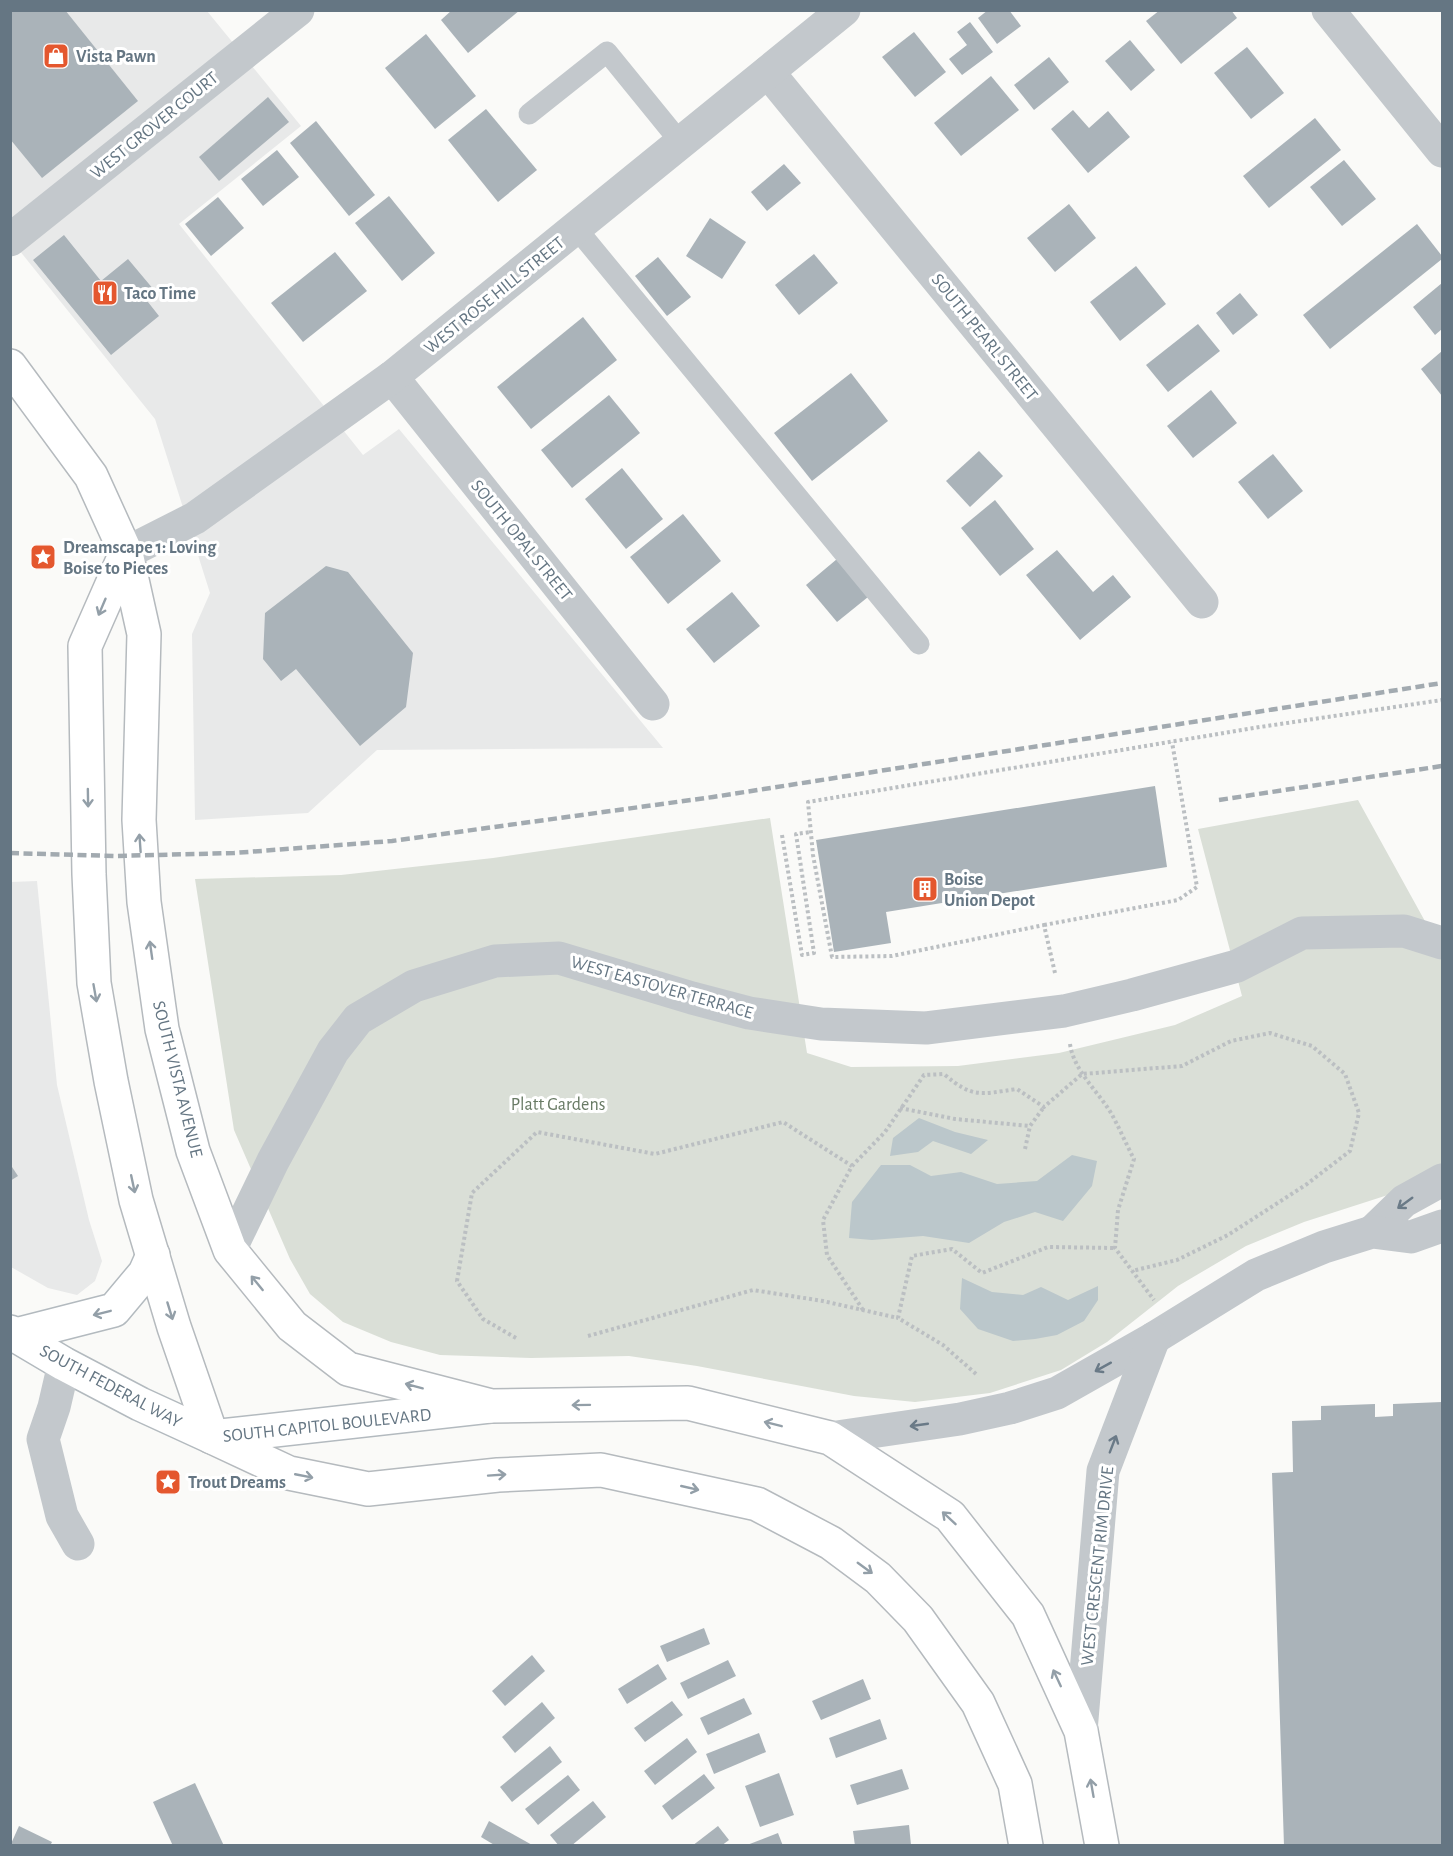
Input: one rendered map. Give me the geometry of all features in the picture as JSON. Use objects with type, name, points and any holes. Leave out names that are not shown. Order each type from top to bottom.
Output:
[{"type":"main road","name":"SOUTH VISTA AVENUE","points":[[10,366],[91,476],[126,553],[144,634],[139,819],[144,902],[162,1029],[194,1150],[230,1250],[292,1326],[348,1369],[491,1406]]},
{"type":"main road","points":[[126,553],[86,646],[90,918],[94,983],[111,1081],[136,1200],[174,1327],[212,1437]]},
{"type":"main road","points":[[13,1333],[114,1310],[145,1274],[153,1255]]},
{"type":"main road","name":"SOUTH FEDERAL WAY","points":[[13,1333],[64,1364],[140,1404],[212,1437]]},
{"type":"main road","name":"SOUTH CAPITOL BOULEVARD","points":[[212,1437],[491,1406],[688,1403],[830,1438],[950,1516],[1028,1615],[1081,1731],[1102,1845]]},
{"type":"main road","name":"SOUTH CAPITOL BOULEVARD","points":[[212,1437],[289,1473],[368,1489],[498,1474],[601,1470],[757,1504],[831,1543],[878,1578],[918,1619],[978,1702],[1015,1784],[1026,1845]]},
{"type":"street","name":"WEST GROVER COURT","points":[[10,240],[298,10]]},
{"type":"street","name":"WEST ROSE HILL STREET","points":[[126,553],[195,518],[392,377],[844,10]]},
{"type":"street","points":[[1328,10],[1443,151]]},
{"type":"street","name":"SOUTH PEARL STREET","points":[[768,72],[1202,602]]},
{"type":"street","name":"SOUTH OPAL STREET","points":[[392,377],[653,704]]},
{"type":"street","name":"WEST EASTOVER TERRACE","points":[[230,1250],[273,1161],[333,1051],[358,1019],[414,986],[495,961],[560,958],[748,1013],[821,1024],[926,1028],[1064,1011],[1132,995],[1237,966],[1302,933],[1404,931],[1443,943]]},
{"type":"street","points":[[1372,1232],[1404,1201],[1443,1180]]},
{"type":"street","points":[[830,1438],[960,1419],[1010,1408],[1057,1393],[1154,1338],[1256,1275],[1324,1247],[1372,1232],[1411,1237],[1443,1226]]},
{"type":"street","name":"WEST CRESCENT RIM DRIVE","points":[[1081,1731],[1103,1471],[1154,1338]]},
{"type":"street","points":[[64,1364],[54,1407],[43,1439],[62,1516],[78,1544]]},
{"type":"lane","points":[[529,114],[608,51],[681,143]]},
{"type":"lane","points":[[576,228],[919,644]]},
{"type":"path","points":[[1172,742],[1197,887],[1178,900],[892,956],[832,957],[813,855],[808,802],[1172,742],[1443,700]]},
{"type":"path","points":[[782,836],[802,955],[814,953],[796,834],[811,832]]},
{"type":"path","points":[[1044,925],[1055,973]]},
{"type":"path","points":[[1064,1011],[1071,1053],[1082,1074],[1110,1112],[1134,1159],[1118,1210],[1115,1248],[1154,1300]]},
{"type":"path","points":[[1025,1149],[1030,1126],[1044,1107],[1082,1074],[1182,1066],[1231,1041],[1270,1033],[1312,1046],[1345,1074],[1359,1113],[1350,1151],[1307,1184],[1228,1235],[1177,1260],[1132,1271]]},
{"type":"path","points":[[863,1310],[827,1255],[823,1220],[852,1166],[885,1132],[924,1075],[944,1074],[961,1089],[977,1094],[1017,1089],[1044,1107]]},
{"type":"path","points":[[900,1108],[955,1119],[1030,1126]]},
{"type":"path","points":[[516,1338],[483,1319],[457,1281],[472,1193],[537,1132],[655,1154],[783,1122],[852,1166]]},
{"type":"path","points":[[898,1318],[912,1256],[952,1249],[982,1273],[1048,1247],[1115,1248]]},
{"type":"path","points":[[588,1336],[753,1290],[822,1301],[898,1318],[943,1345],[976,1374]]},
{"type":"shaded area","points":[[10,11],[207,11],[301,126],[179,224],[363,455],[399,429],[663,748],[377,750],[308,813],[195,820],[192,634],[210,593],[155,419],[11,240]]},
{"type":"shaded area","points":[[37,881],[57,1085],[89,1220],[102,1261],[95,1281],[77,1295],[48,1288],[11,1267],[11,882]]},
{"type":"shaded area","points":[[919,1118],[955,1132],[988,1140],[971,1154],[933,1141],[918,1152],[890,1156],[893,1138]]},
{"type":"shaded area","points":[[1072,1155],[1097,1161],[1092,1186],[1063,1221],[1035,1212],[1004,1222],[969,1243],[923,1236],[872,1240],[849,1238],[852,1202],[881,1165],[910,1165],[931,1176],[961,1172],[997,1184],[1037,1181]]},
{"type":"shaded area","points":[[962,1278],[992,1292],[1023,1295],[1041,1287],[1068,1300],[1098,1286],[1098,1300],[1084,1321],[1057,1335],[1013,1341],[978,1329],[960,1309]]},
{"type":"green space","name":"Platt Gardens","points":[[1358,800],[1442,952],[1442,1170],[1422,1184],[1304,1222],[1246,1246],[1178,1286],[1107,1342],[1061,1370],[990,1393],[915,1402],[854,1396],[697,1366],[629,1356],[531,1358],[440,1355],[391,1342],[343,1322],[310,1294],[290,1259],[234,1130],[195,879],[341,875],[493,858],[770,818],[807,1053],[851,1067],[958,1066],[1059,1053],[1175,1025],[1242,996],[1198,829]]},
{"type":"building","name":"Vista Pawn","points":[[10,10],[65,10],[138,101],[42,178],[10,139]]},
{"type":"building","points":[[452,10],[520,10],[468,53],[441,20]]},
{"type":"building","points":[[988,10],[1009,10],[1021,26],[997,44],[978,18]]},
{"type":"building","points":[[1160,10],[1231,10],[1237,18],[1181,64],[1146,21]]},
{"type":"building","points":[[970,22],[993,52],[962,75],[949,59],[967,45],[957,32]]},
{"type":"building","points":[[914,32],[946,72],[915,97],[882,57]]},
{"type":"building","points":[[426,34],[476,96],[435,129],[385,68]]},
{"type":"building","points":[[1130,40],[1155,70],[1131,91],[1105,61]]},
{"type":"building","points":[[1247,47],[1284,93],[1251,119],[1214,73]]},
{"type":"building","points":[[1049,57],[1069,82],[1034,110],[1014,85]]},
{"type":"building","points":[[991,76],[1019,110],[961,156],[934,123]]},
{"type":"building","points":[[268,97],[289,122],[219,181],[199,157]]},
{"type":"building","points":[[486,109],[537,170],[498,202],[448,140]]},
{"type":"building","points":[[1073,110],[1089,128],[1108,111],[1130,137],[1088,173],[1051,129]]},
{"type":"building","points":[[1315,118],[1341,150],[1269,208],[1243,176]]},
{"type":"building","points":[[316,121],[375,195],[349,216],[290,143]]},
{"type":"building","points":[[277,150],[299,177],[263,206],[241,179]]},
{"type":"building","points":[[1344,160],[1376,199],[1342,226],[1310,187]]},
{"type":"building","points":[[784,164],[801,183],[767,211],[751,192]]},
{"type":"building","points":[[389,196],[435,253],[402,281],[355,223]]},
{"type":"building","points":[[218,197],[244,228],[211,256],[185,224]]},
{"type":"building","points":[[1069,204],[1096,238],[1055,272],[1027,238]]},
{"type":"building","points":[[710,218],[746,242],[722,279],[686,256]]},
{"type":"building","points":[[1417,224],[1442,259],[1330,349],[1303,315]]},
{"type":"building","name":"Taco Time","points":[[64,235],[101,281],[128,259],[154,290],[144,297],[159,316],[111,355],[33,260]]},
{"type":"building","points":[[335,252],[367,291],[303,342],[271,303]]},
{"type":"building","points":[[814,254],[838,283],[799,315],[775,285]]},
{"type":"building","points":[[658,257],[691,297],[667,316],[635,276]]},
{"type":"building","points":[[1136,266],[1166,304],[1120,341],[1090,302]]},
{"type":"building","points":[[1442,283],[1442,329],[1435,335],[1413,307]]},
{"type":"building","points":[[1240,293],[1258,315],[1233,335],[1216,313]]},
{"type":"building","points":[[583,317],[617,360],[531,429],[497,387]]},
{"type":"building","points":[[1198,324],[1220,351],[1168,392],[1146,365]]},
{"type":"building","points":[[1442,351],[1442,396],[1421,369]]},
{"type":"building","points":[[851,373],[888,421],[812,481],[774,433]]},
{"type":"building","points":[[1211,390],[1237,423],[1193,458],[1167,426]]},
{"type":"building","points":[[609,395],[640,433],[572,488],[541,450]]},
{"type":"building","points":[[979,451],[1003,476],[970,507],[946,481]]},
{"type":"building","points":[[1273,454],[1303,491],[1268,519],[1238,482]]},
{"type":"building","points":[[622,468],[663,519],[626,549],[585,499]]},
{"type":"building","points":[[995,500],[1034,549],[1000,576],[961,528]]},
{"type":"building","points":[[683,514],[721,561],[668,604],[630,557]]},
{"type":"building","points":[[1057,550],[1093,592],[1113,575],[1131,597],[1080,640],[1026,575]]},
{"type":"building","points":[[837,559],[868,597],[837,622],[806,585]]},
{"type":"building","points":[[326,566],[348,572],[413,653],[406,707],[360,746],[296,669],[281,681],[263,659],[265,613]]},
{"type":"building","points":[[732,592],[760,626],[714,663],[686,629]]},
{"type":"building","name":"Boise Union Depot","points":[[1155,786],[1167,867],[886,912],[891,943],[834,952],[816,840]]},
{"type":"building","points":[[10,1164],[18,1176],[10,1181]]},
{"type":"building","points":[[1442,1402],[1442,1846],[1284,1846],[1272,1473],[1293,1472],[1292,1421],[1321,1420],[1321,1406],[1375,1404],[1375,1417],[1393,1416],[1393,1404]]},
{"type":"building","points":[[704,1628],[710,1644],[667,1662],[660,1646]]},
{"type":"building","points":[[532,1655],[545,1671],[505,1706],[492,1691]]},
{"type":"building","points":[[728,1660],[736,1676],[688,1699],[680,1683]]},
{"type":"building","points":[[658,1664],[667,1679],[627,1704],[618,1689]]},
{"type":"building","points":[[863,1679],[871,1699],[821,1720],[812,1701]]},
{"type":"building","points":[[744,1698],[752,1714],[708,1735],[700,1718]]},
{"type":"building","points":[[672,1701],[683,1715],[645,1742],[634,1728]]},
{"type":"building","points":[[542,1702],[555,1718],[515,1753],[502,1737]]},
{"type":"building","points":[[880,1719],[887,1739],[836,1758],[829,1738]]},
{"type":"building","points":[[759,1733],[766,1752],[714,1774],[706,1754]]},
{"type":"building","points":[[687,1738],[697,1752],[655,1785],[644,1771]]},
{"type":"building","points":[[550,1746],[562,1762],[512,1802],[500,1787]]},
{"type":"building","points":[[902,1769],[909,1789],[857,1805],[850,1785]]},
{"type":"building","points":[[779,1773],[794,1815],[760,1827],[745,1786]]},
{"type":"building","points":[[704,1774],[715,1788],[672,1820],[662,1806]]},
{"type":"building","points":[[568,1775],[580,1790],[538,1825],[525,1809]]},
{"type":"building","points":[[195,1783],[224,1846],[173,1846],[153,1802]]},
{"type":"building","points":[[593,1801],[606,1817],[571,1846],[559,1846],[550,1835]]},
{"type":"building","points":[[489,1821],[534,1846],[496,1846],[481,1837]]},
{"type":"building","points":[[909,1825],[911,1845],[855,1846],[853,1831]]},
{"type":"building","points":[[19,1826],[52,1842],[50,1846],[10,1846]]},
{"type":"building","points":[[718,1826],[729,1840],[721,1846],[692,1846]]},
{"type":"building","points":[[778,1833],[783,1846],[747,1846],[747,1845]]},
{"type":"railway","points":[[10,853],[114,856],[234,853],[392,841],[713,797],[1442,683]]},
{"type":"railway","points":[[1219,800],[1442,766]]},
{"type":"place","name":"Vista Pawn","points":[[56,56]]},
{"type":"place","name":"Taco Time","points":[[105,293]]},
{"type":"place","name":"Dreamscape 1: Loving Boise to Pieces","points":[[43,557]]},
{"type":"place","name":"Boise Union Depot","points":[[925,889]]},
{"type":"place","name":"Trout Dreams","points":[[168,1482]]}]
